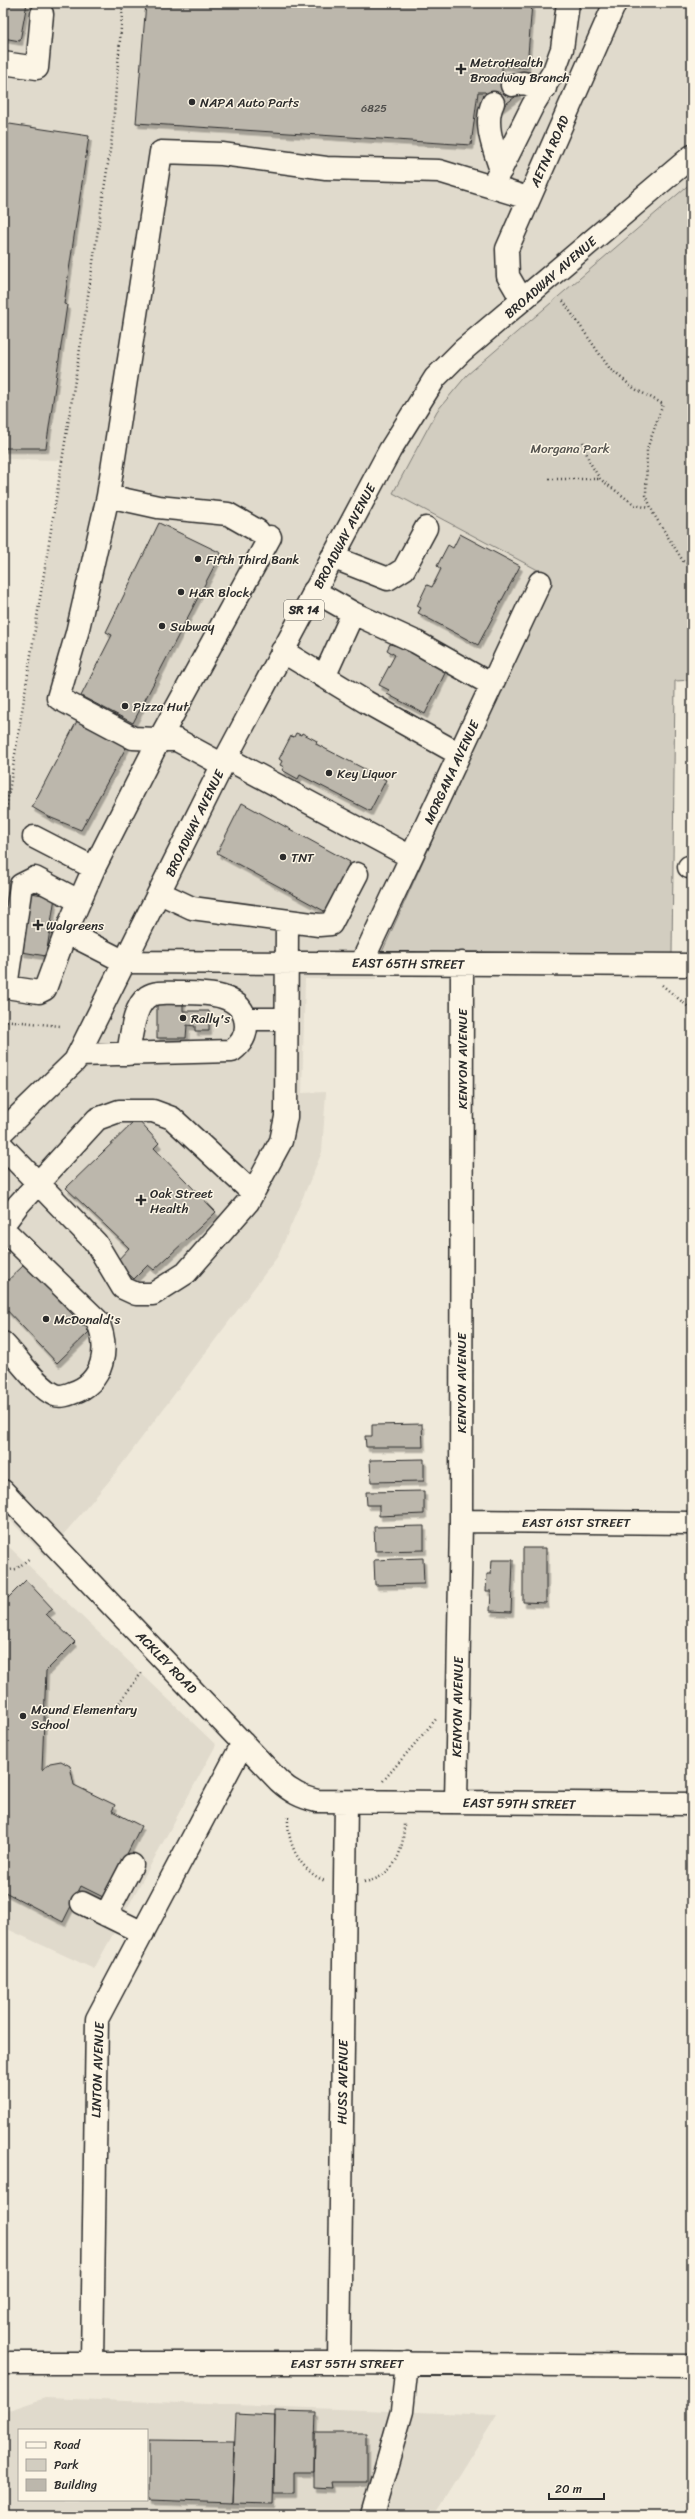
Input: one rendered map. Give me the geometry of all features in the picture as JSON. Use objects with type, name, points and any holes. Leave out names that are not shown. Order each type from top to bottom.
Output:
[{"type":"street","points":[[496,178],[533,105],[545,88],[554,71],[562,49],[568,3]]},
{"type":"street","name":"AETNA ROAD","points":[[522,300],[508,276],[506,262],[507,249],[528,198],[615,3]]},
{"type":"street","points":[[3,63],[36,68],[42,14]]},
{"type":"street","points":[[512,85],[524,83],[545,88]]},
{"type":"street","points":[[493,102],[490,110],[490,132],[496,178]]},
{"type":"street","points":[[411,857],[224,762],[177,740],[160,738],[134,738],[58,698],[76,633],[108,496],[161,152],[222,154],[326,168],[439,171],[496,178],[528,198]]},
{"type":"street","name":"BROADWAY AVENUE","points":[[3,1132],[75,1061],[224,762],[282,651],[392,448],[435,378],[462,352],[522,300],[692,156]]},
{"type":"street","points":[[79,901],[35,878],[21,885],[6,987],[39,992],[45,989],[66,932],[94,868],[264,534],[228,514],[158,507],[108,496]]},
{"type":"street","points":[[332,557],[388,579],[404,569],[426,528]]},
{"type":"street","name":"MORGANA AVENUE","points":[[362,962],[540,582]]},
{"type":"street","points":[[314,591],[353,613],[416,642],[492,685]]},
{"type":"street","points":[[324,677],[353,613]]},
{"type":"street","points":[[282,651],[324,677],[459,754]]},
{"type":"street","points":[[34,837],[94,868]]},
{"type":"street","points":[[160,893],[192,908],[312,925],[331,924],[357,874]]},
{"type":"street","points":[[3,1147],[96,1243],[123,1288],[136,1294],[153,1294],[186,1274],[248,1202],[281,1141],[286,1117],[287,922]]},
{"type":"street","points":[[66,932],[125,962]]},
{"type":"street","name":"EAST 65TH STREET","points":[[125,962],[362,962],[692,965]]},
{"type":"street","name":"KENYON AVENUE","points":[[456,1802],[461,1521],[462,963]]},
{"type":"street","points":[[78,1055],[128,1054],[232,1051],[244,1038],[246,1018],[242,1009],[227,998],[205,993],[156,994],[143,1002],[133,1023],[128,1054]]},
{"type":"street","points":[[246,1018],[286,1019]]},
{"type":"street","points":[[3,1225],[18,1205],[97,1119],[119,1111],[153,1111],[172,1118],[253,1193]]},
{"type":"street","points":[[3,1229],[97,1320],[104,1340],[104,1359],[98,1373],[89,1385],[73,1393],[56,1396],[47,1390],[3,1343]]},
{"type":"street","name":"ACKLEY ROAD","points":[[3,1491],[290,1791],[317,1801],[346,1802]]},
{"type":"street","name":"EAST 61ST STREET","points":[[461,1521],[692,1523]]},
{"type":"street","name":"LINTON AVENUE","points":[[92,2362],[97,2019],[243,1743]]},
{"type":"street","name":"EAST 59TH STREET","points":[[346,1802],[692,1804]]},
{"type":"street","name":"HUSS AVENUE","points":[[339,2363],[346,1802]]},
{"type":"street","points":[[106,1915],[132,1865]]},
{"type":"street","points":[[82,1903],[143,1933]]},
{"type":"street","name":"EAST 55TH STREET","points":[[3,2363],[406,2363],[692,2366]]},
{"type":"street","points":[[372,2516],[402,2410],[406,2363]]},
{"type":"path","points":[[3,829],[79,355],[110,145],[124,3]]},
{"type":"path","points":[[563,301],[610,369],[635,389],[663,404],[647,449],[646,495],[651,508],[683,561],[692,566]]},
{"type":"path","points":[[583,442],[589,460],[600,479],[635,505],[651,508]]},
{"type":"path","points":[[549,479],[600,479]]},
{"type":"path","points":[[662,985],[692,1010]]},
{"type":"path","points":[[3,1020],[60,1026]]},
{"type":"path","points":[[3,1571],[16,1569],[30,1558]]},
{"type":"path","points":[[112,1712],[143,1671]]},
{"type":"path","points":[[383,1781],[439,1715]]},
{"type":"path","points":[[288,1817],[288,1835],[295,1852],[306,1869],[330,1884]]},
{"type":"path","points":[[359,1883],[370,1881],[392,1866],[401,1852],[404,1823]]},
{"type":"shaded area","points":[[3,3],[692,3],[692,680],[675,681],[672,954],[382,952],[377,979],[305,979],[302,1093],[326,1092],[322,1152],[278,1256],[110,1480],[45,1556],[3,1513],[3,829],[63,460],[3,459]]},
{"type":"shaded area","points":[[3,1541],[216,1745],[94,1969],[3,1927]]},
{"type":"shaded area","points":[[45,2398],[497,2415],[434,2516],[3,2516],[3,2412]]},
{"type":"green space","name":"Morgana Park","points":[[692,182],[692,680],[675,681],[672,954],[382,952],[551,577],[393,493],[437,411],[467,375]]},
{"type":"building","points":[[3,3],[27,3],[20,41],[3,38]]},
{"type":"building","points":[[146,3],[532,3],[527,68],[502,65],[502,72],[519,94],[499,109],[485,92],[478,92],[471,145],[136,123]]},
{"type":"building","points":[[3,123],[89,136],[64,304],[67,305],[46,448],[3,448]]},
{"type":"building","points":[[159,523],[221,553],[133,723],[81,696],[112,635],[106,632]]},
{"type":"building","points":[[460,534],[520,566],[478,645],[418,613],[421,608],[417,606],[427,585],[432,587],[441,569],[437,566],[448,545],[453,548]]},
{"type":"building","points":[[399,643],[447,669],[425,714],[387,694],[389,690],[379,685],[395,655],[387,650],[390,644],[397,646]]},
{"type":"building","points":[[77,721],[128,744],[81,830],[49,817],[32,807]]},
{"type":"building","name":"Key Liquor","points":[[296,733],[301,735],[302,733],[317,741],[316,744],[386,780],[370,811],[300,775],[298,779],[282,770],[284,767],[280,765],[282,761],[279,759],[291,736],[294,737]]},
{"type":"building","name":"TNT","points":[[242,803],[350,862],[326,912],[217,853]]},
{"type":"building","name":"Walgreens","points":[[31,893],[55,897],[46,956],[22,952]]},
{"type":"building","name":"Rally's","points":[[157,995],[183,995],[183,1011],[209,1011],[209,1031],[195,1031],[195,1026],[187,1025],[186,1038],[157,1038]]},
{"type":"building","name":"Oak Street Health","points":[[137,1119],[159,1143],[154,1148],[216,1212],[154,1270],[148,1265],[134,1279],[116,1262],[129,1248],[66,1188]]},
{"type":"building","name":"McDonald's","points":[[25,1264],[89,1332],[57,1363],[3,1306],[3,1285]]},
{"type":"building","points":[[422,1424],[423,1447],[366,1447],[365,1436],[372,1436],[372,1425]]},
{"type":"building","points":[[424,1459],[424,1481],[371,1482],[370,1460]]},
{"type":"building","points":[[424,1491],[424,1514],[379,1516],[379,1505],[367,1505],[366,1492]]},
{"type":"building","points":[[424,1526],[424,1550],[375,1551],[374,1527]]},
{"type":"building","points":[[523,1548],[546,1548],[546,1603],[523,1602]]},
{"type":"building","points":[[423,1558],[424,1584],[375,1585],[374,1560]]},
{"type":"building","points":[[492,1560],[513,1560],[511,1612],[490,1611],[491,1591],[486,1591],[487,1574],[491,1574]]},
{"type":"building","name":"Mound Elementary School","points":[[26,1580],[53,1609],[46,1614],[75,1642],[46,1671],[42,1770],[50,1763],[61,1761],[70,1766],[74,1785],[115,1805],[112,1811],[141,1826],[105,1898],[81,1886],[63,1922],[3,1891],[3,1603]]},
{"type":"building","points":[[275,2411],[316,2412],[314,2472],[294,2472],[294,2493],[274,2493]]},
{"type":"building","points":[[236,2414],[275,2416],[273,2504],[232,2503]]},
{"type":"building","points":[[314,2433],[367,2433],[367,2482],[331,2482],[332,2488],[314,2487]]},
{"type":"building","points":[[149,2440],[234,2441],[232,2503],[149,2500]]},
{"type":"place","name":"MetroHealth Broadway Branch","points":[[461,69]]},
{"type":"place","name":"NAPA Auto Parts","points":[[192,102]]},
{"type":"place","name":"Fifth Third Bank","points":[[198,559]]},
{"type":"place","name":"H&R Block","points":[[181,592]]},
{"type":"place","name":"Subway","points":[[162,626]]},
{"type":"place","name":"Pizza Hut","points":[[125,706]]},
{"type":"place","name":"Key Liquor","points":[[329,773]]},
{"type":"place","name":"TNT","points":[[283,857]]},
{"type":"place","name":"Walgreens","points":[[38,925]]},
{"type":"place","name":"Rally's","points":[[183,1018]]},
{"type":"place","name":"Oak Street Health","points":[[141,1200]]},
{"type":"place","name":"McDonald's","points":[[46,1319]]},
{"type":"place","name":"Mound Elementary School","points":[[23,1716]]}]
